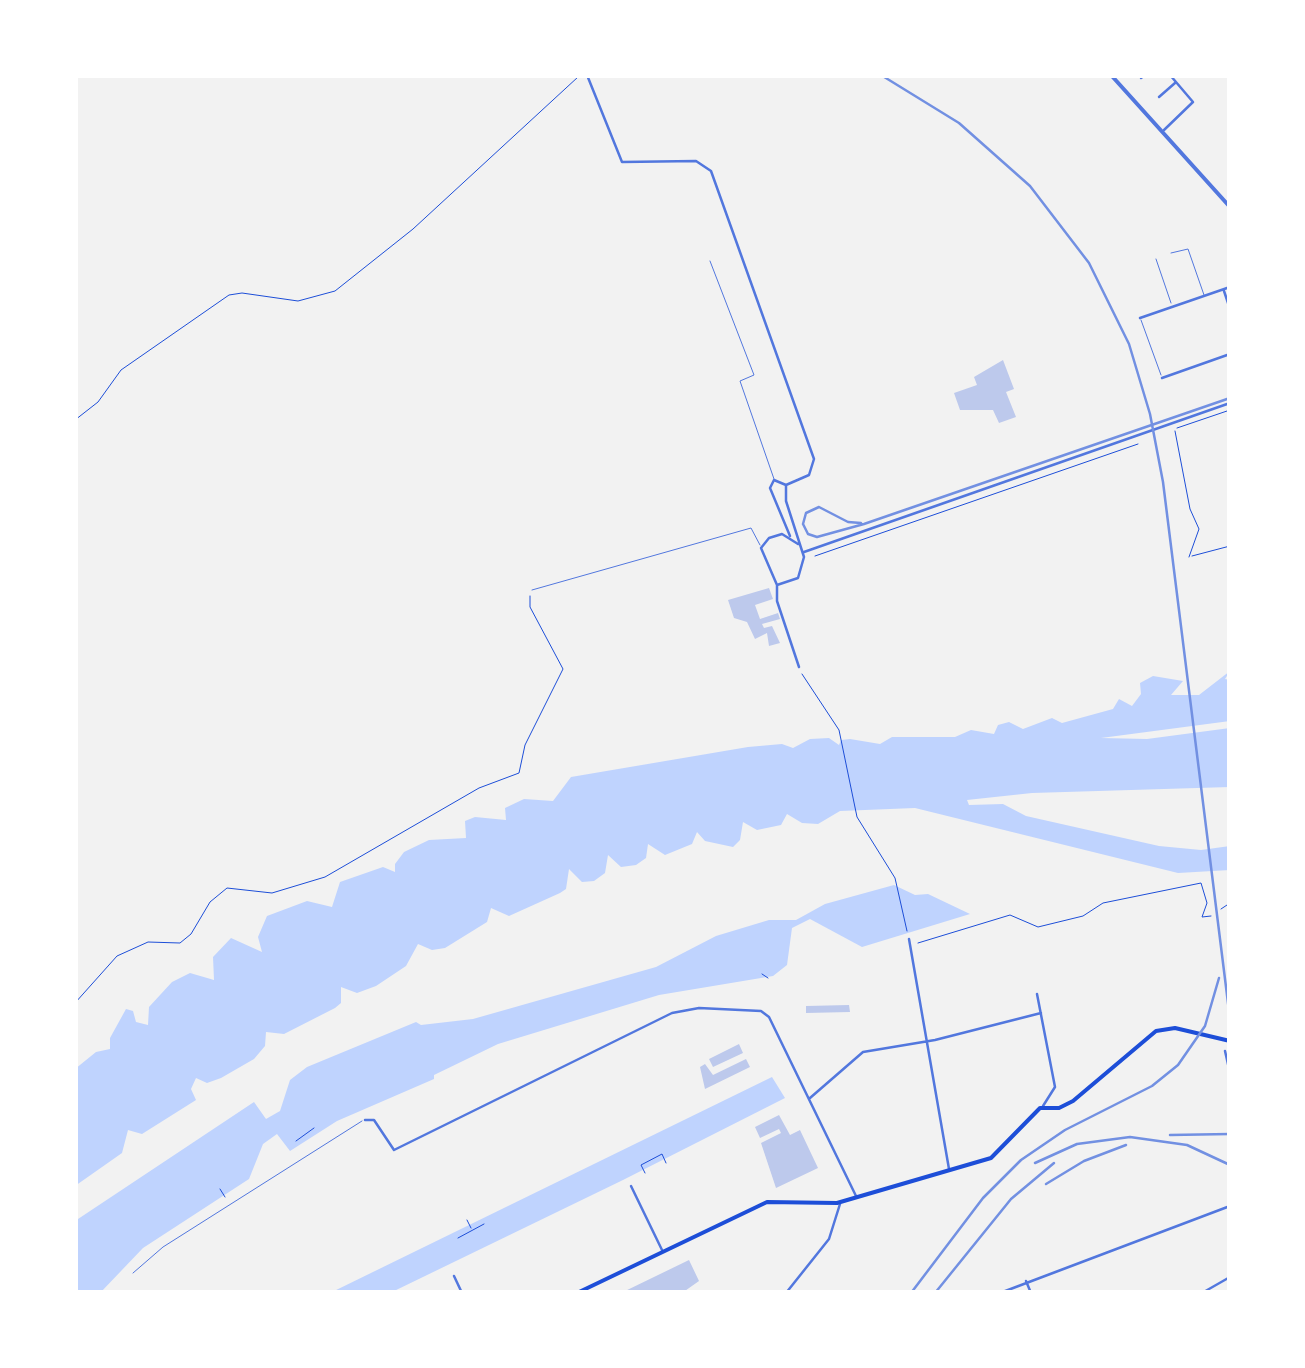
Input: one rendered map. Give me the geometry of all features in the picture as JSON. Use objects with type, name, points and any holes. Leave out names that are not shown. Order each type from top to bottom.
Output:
[{"type":"main road","points":[[577,1293],[768,1202],[840,1203],[994,1156],[1042,1107],[1059,1108],[1079,1097],[1156,1031],[1175,1028],[1230,1041]]},
{"type":"street","points":[[584,75],[622,162],[696,161],[712,174],[814,456],[810,473],[786,485],[774,480],[770,488],[790,536],[803,550]]},
{"type":"street","points":[[1112,75],[1230,207]]},
{"type":"street","points":[[1162,131],[1193,103],[1170,75]]},
{"type":"street","points":[[1159,97],[1176,82]]},
{"type":"street","points":[[1140,318],[1230,287]]},
{"type":"street","points":[[1223,290],[1230,309]]},
{"type":"street","points":[[1162,378],[1230,354]]},
{"type":"street","points":[[803,550],[1230,403]]},
{"type":"street","points":[[777,585],[799,576],[803,550],[786,501],[786,485]]},
{"type":"street","points":[[790,536],[768,538],[761,548],[777,585],[777,601],[799,667]]},
{"type":"street","points":[[909,939],[949,1170]]},
{"type":"street","points":[[1036,994],[1055,1090],[1042,1107]]},
{"type":"street","points":[[365,1120],[374,1120],[394,1150],[672,1013],[702,1008],[761,1011],[769,1017],[856,1196]]},
{"type":"street","points":[[809,1099],[863,1052],[927,1042],[1041,1013]]},
{"type":"street","points":[[1225,1050],[1230,1073]]},
{"type":"street","points":[[631,1186],[663,1251]]},
{"type":"street","points":[[786,1293],[828,1241],[840,1203]]},
{"type":"street","points":[[831,1204],[837,1216]]},
{"type":"street","points":[[1000,1293],[1230,1206]]},
{"type":"street","points":[[454,1276],[462,1293]]},
{"type":"street","points":[[1202,1293],[1230,1277]]},
{"type":"street","points":[[1026,1280],[1031,1293]]},
{"type":"lane","points":[[1171,253],[1188,249],[1205,296]]},
{"type":"lane","points":[[1156,259],[1172,306]]},
{"type":"lane","points":[[710,262],[754,375],[740,381],[774,480]]},
{"type":"lane","points":[[1140,318],[1162,378]]},
{"type":"lane","points":[[532,590],[750,528],[761,548]]},
{"type":"lane","points":[[133,1273],[163,1247],[365,1120]]},
{"type":"path","points":[[75,420],[98,402],[121,370],[229,295],[242,293],[298,301],[334,291],[413,229],[584,75]]},
{"type":"path","points":[[1230,410],[1172,425],[1190,509],[1199,529],[1189,557],[1230,546]]},
{"type":"path","points":[[814,556],[1140,441]]},
{"type":"path","points":[[75,1002],[117,956],[148,942],[180,942],[191,934],[210,902],[227,888],[272,892],[326,877],[478,788],[519,774],[525,746],[563,669],[530,608],[532,590]]},
{"type":"path","points":[[799,667],[838,730],[856,817],[895,878],[909,939]]},
{"type":"path","points":[[910,946],[1010,915],[1038,928],[1083,916],[1103,903],[1201,883],[1207,903],[1202,917],[1211,916]]},
{"type":"path","points":[[1221,909],[1230,904]]},
{"type":"path","points":[[762,974],[768,978]]},
{"type":"path","points":[[296,1141],[313,1129],[314,1135]]},
{"type":"path","points":[[646,1174],[641,1165],[662,1154],[666,1162]]},
{"type":"path","points":[[220,1188],[230,1204]]},
{"type":"path","points":[[467,1220],[472,1231]]},
{"type":"path","points":[[458,1238],[484,1224]]},
{"type":"water","points":[[1230,671],[1225,679],[1230,680],[1230,721],[1101,738],[1147,739],[1230,728],[1230,787],[1032,793],[967,800],[969,805],[1003,804],[1026,816],[1159,846],[1201,850],[1230,846],[1230,870],[1178,873],[915,808],[840,811],[818,824],[802,823],[787,814],[781,825],[757,830],[743,822],[740,840],[733,847],[705,841],[697,832],[692,844],[665,855],[648,844],[646,858],[636,865],[621,867],[608,855],[605,873],[594,881],[582,882],[569,869],[566,889],[560,893],[509,916],[491,908],[487,922],[445,948],[432,950],[418,944],[406,966],[376,986],[357,993],[341,987],[341,1003],[335,1008],[284,1034],[266,1032],[265,1046],[254,1059],[207,1083],[196,1078],[191,1089],[196,1100],[142,1134],[128,1130],[122,1153],[75,1186],[75,1069],[96,1052],[110,1049],[110,1038],[126,1009],[133,1011],[136,1022],[148,1025],[149,1007],[172,982],[190,973],[214,980],[213,957],[231,938],[262,952],[258,937],[267,916],[307,901],[332,907],[340,882],[383,867],[395,872],[395,864],[404,852],[429,840],[466,838],[465,821],[475,817],[506,820],[505,808],[524,799],[553,801],[571,777],[748,747],[782,744],[793,748],[810,739],[829,738],[839,745],[841,740],[850,739],[880,744],[892,737],[955,737],[971,730],[994,734],[998,725],[1009,722],[1023,729],[1052,718],[1062,723],[1113,709],[1119,699],[1132,706],[1141,694],[1140,683],[1153,676],[1183,681],[1171,695],[1199,695]]},
{"type":"water","points":[[894,885],[915,895],[928,894],[970,914],[862,947],[810,919],[792,928],[787,965],[773,976],[659,995],[498,1044],[434,1075],[434,1079],[337,1121],[290,1151],[277,1134],[263,1144],[249,1179],[143,1248],[100,1293],[75,1293],[75,1221],[254,1102],[266,1119],[280,1111],[290,1080],[307,1067],[416,1022],[421,1025],[473,1019],[656,967],[716,936],[769,920],[796,920],[825,904]]},
{"type":"water","points":[[772,1077],[785,1098],[623,1180],[390,1293],[330,1293]]},
{"type":"building","points":[[1003,360],[1014,389],[1006,392],[1016,417],[999,423],[993,410],[960,410],[954,393],[977,385],[974,377]]},
{"type":"building","points":[[769,588],[773,599],[755,605],[760,619],[778,613],[780,619],[762,624],[764,628],[772,626],[780,643],[769,646],[767,633],[755,639],[747,622],[734,618],[728,600]]},
{"type":"building","points":[[849,1005],[850,1012],[806,1013],[806,1006]]},
{"type":"building","points":[[739,1044],[743,1053],[713,1067],[709,1059]]},
{"type":"building","points":[[746,1059],[750,1067],[705,1089],[700,1067],[705,1064],[713,1075]]},
{"type":"building","points":[[779,1115],[790,1135],[800,1130],[818,1168],[776,1188],[761,1143],[781,1133],[779,1129],[760,1138],[755,1127]]},
{"type":"building","points":[[689,1260],[699,1281],[682,1293],[621,1293]]},
{"type":"tram line","points":[[803,524],[808,534],[817,537],[864,524],[1230,398]]},
{"type":"tram line","points":[[803,524],[806,513],[819,507],[848,522],[861,523]]},
{"type":"railway","points":[[881,75],[959,123],[1030,186],[1089,263],[1129,344],[1150,414],[1163,482],[1230,1019]]},
{"type":"railway","points":[[911,1293],[983,1198],[1021,1160],[1065,1130],[1152,1086],[1178,1065],[1205,1026],[1219,978]]},
{"type":"railway","points":[[1170,1135],[1230,1134]]},
{"type":"railway","points":[[1035,1163],[1077,1144],[1130,1137],[1187,1145],[1230,1165]]},
{"type":"railway","points":[[1046,1184],[1084,1161],[1126,1145]]},
{"type":"railway","points":[[935,1293],[1011,1199],[1054,1163]]}]
